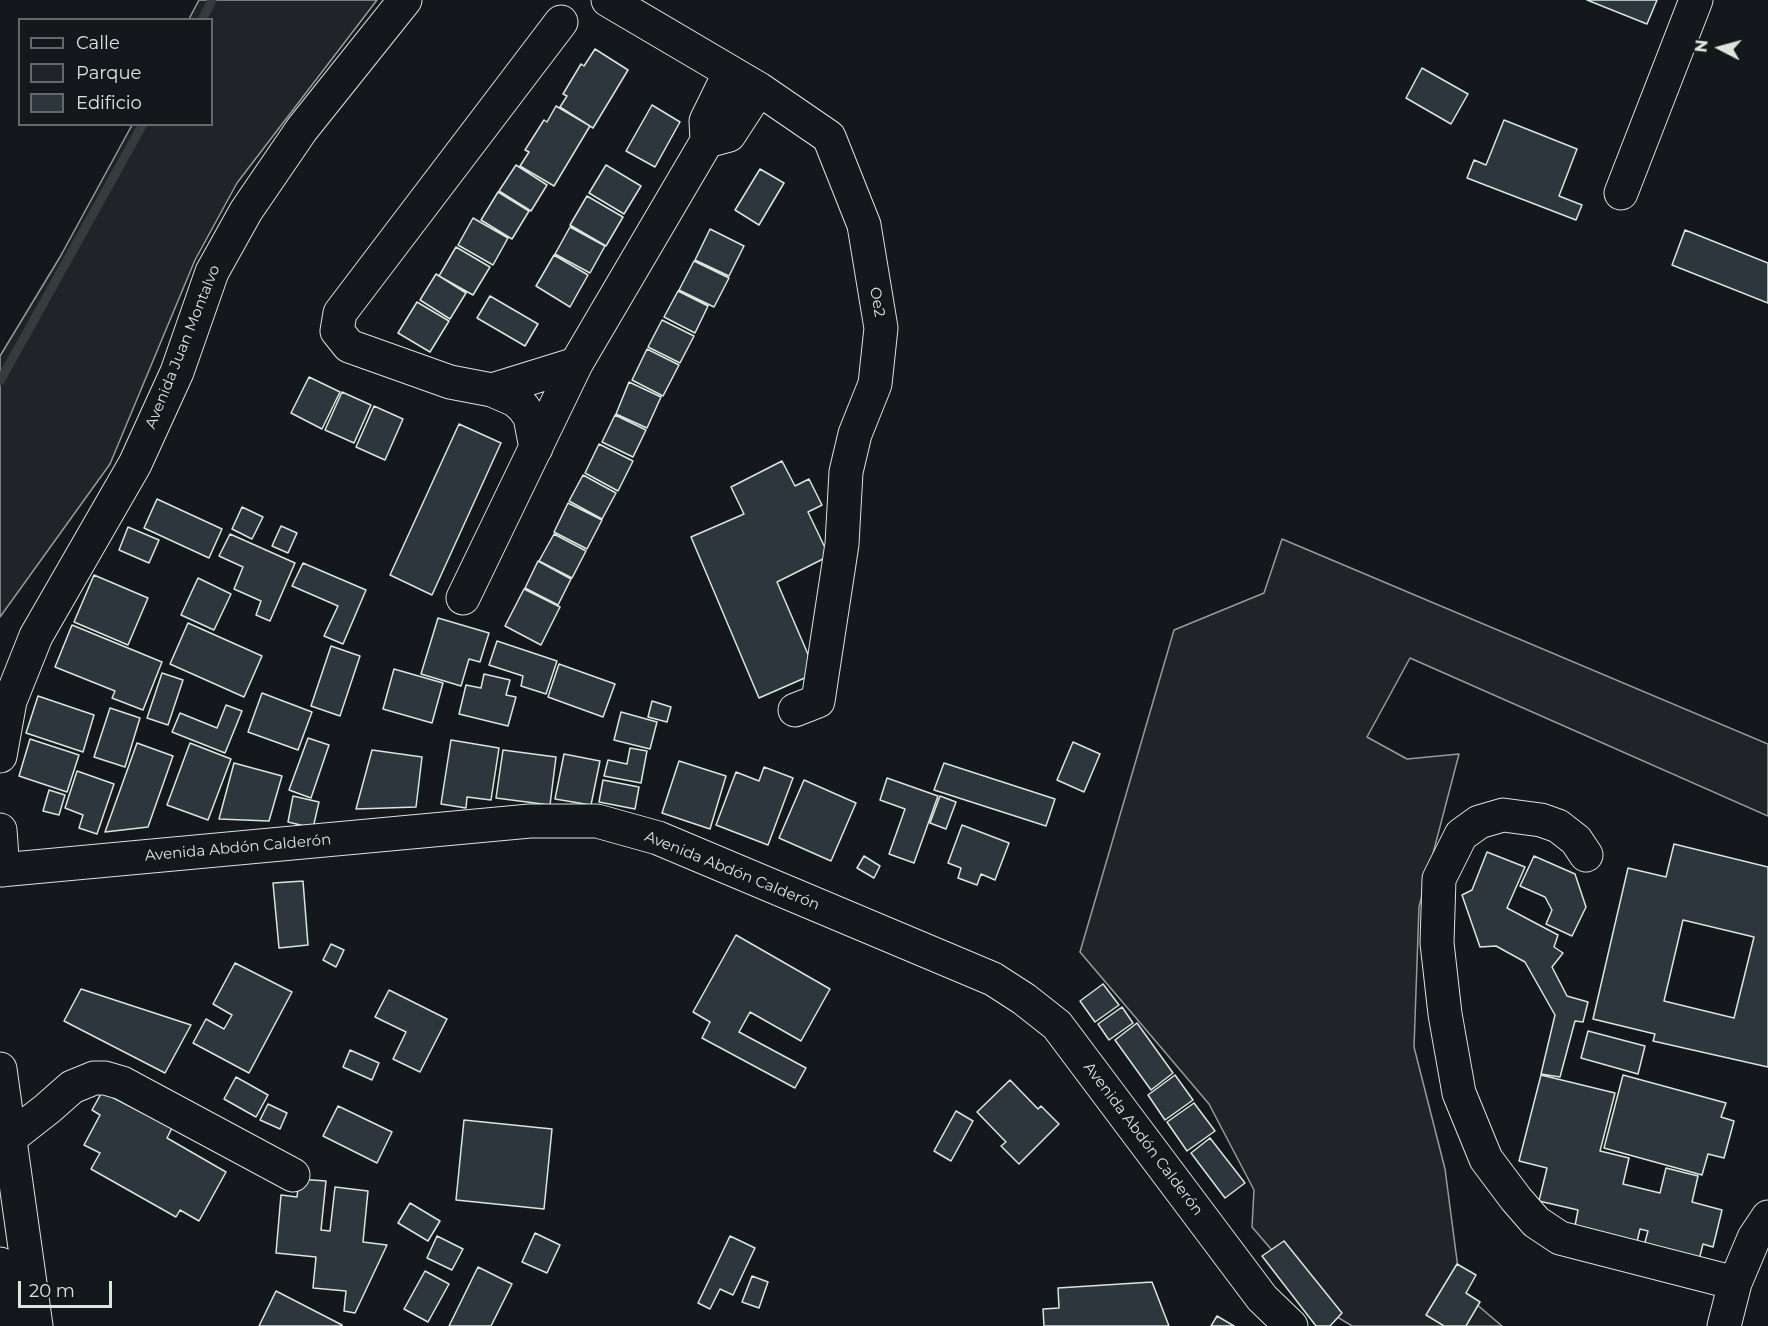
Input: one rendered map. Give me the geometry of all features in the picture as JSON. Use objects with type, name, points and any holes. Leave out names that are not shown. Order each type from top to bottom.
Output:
[{"type":"street","name":"Avenida Juan Montalvo","points":[[0,756],[10,700],[36,636],[135,464],[177,372],[212,272],[246,211],[302,129],[405,0]]},
{"type":"street","name":"Oe2","points":[[608,0],[759,89],[829,137],[864,225],[882,328],[875,384],[855,434],[846,472],[842,544],[818,701],[795,710]]},
{"type":"street","points":[[1621,194],[1696,0]]},
{"type":"street","points":[[536,447],[530,417],[515,400],[492,390],[450,382],[349,346],[337,331],[340,313],[561,22]]},
{"type":"street","points":[[463,598],[576,364],[707,141],[706,121],[730,72]]},
{"type":"street","points":[[707,141],[729,135],[759,89]]},
{"type":"street","points":[[492,390],[576,364]]},
{"type":"street","points":[[1586,855],[1576,840],[1558,826],[1540,820],[1503,815],[1479,822],[1461,835],[1439,879],[1437,943],[1445,1014],[1459,1094],[1486,1159],[1536,1222],[1560,1238],[1734,1283]]},
{"type":"street","name":"Avenida Abdón Calderón","points":[[2,870],[530,821],[597,821],[658,838],[993,979],[1024,999],[1057,1025],[1262,1298],[1291,1326]]},
{"type":"street","points":[[0,830],[2,870]]},
{"type":"street","points":[[0,1069],[36,1326]]},
{"type":"street","points":[[10,1138],[72,1087],[94,1078],[105,1078],[122,1083],[294,1175]]},
{"type":"street","points":[[1724,1326],[1734,1283],[1754,1238],[1768,1217]]},
{"type":"street","points":[[0,1264],[9,1326]]},
{"type":"green space","points":[[199,0],[377,0],[237,183],[195,260],[110,464],[0,617],[0,356],[60,257],[131,126],[213,126],[213,18],[190,18]]},
{"type":"green space","points":[[1282,539],[1768,744],[1768,816],[1410,658],[1367,737],[1407,759],[1459,754],[1419,907],[1414,1047],[1445,1169],[1461,1291],[1502,1326],[1352,1326],[1321,1307],[1252,1227],[1254,1190],[1209,1104],[1080,952],[1174,630],[1264,593]]},
{"type":"building","points":[[1587,0],[1657,0],[1647,24]]},
{"type":"building","points":[[595,49],[628,70],[593,128],[560,107],[567,96],[563,94],[581,64],[584,66]]},
{"type":"building","points":[[1422,68],[1468,94],[1451,124],[1406,98]]},
{"type":"building","points":[[652,105],[680,122],[655,167],[626,151]]},
{"type":"building","points":[[556,106],[590,126],[554,186],[520,166],[529,152],[525,150],[544,120],[547,122]]},
{"type":"building","points":[[1504,120],[1577,149],[1559,196],[1582,205],[1576,220],[1467,178],[1474,160],[1486,165]]},
{"type":"building","points":[[516,165],[547,185],[531,211],[499,191]]},
{"type":"building","points":[[606,165],[641,186],[624,214],[589,193]]},
{"type":"building","points":[[760,169],[784,183],[759,225],[735,210]]},
{"type":"building","points":[[498,192],[529,211],[512,239],[481,220]]},
{"type":"building","points":[[587,196],[623,217],[606,246],[570,225]]},
{"type":"building","points":[[473,218],[508,238],[493,265],[458,245]]},
{"type":"building","points":[[570,227],[605,246],[590,273],[555,254]]},
{"type":"building","points":[[710,229],[744,246],[729,276],[695,260]]},
{"type":"building","points":[[1685,230],[1768,263],[1768,303],[1672,265]]},
{"type":"building","points":[[456,247],[490,267],[473,295],[439,276]]},
{"type":"building","points":[[554,255],[588,275],[570,307],[536,286]]},
{"type":"building","points":[[694,261],[729,278],[714,307],[679,290]]},
{"type":"building","points":[[436,274],[466,293],[450,319],[420,300]]},
{"type":"building","points":[[678,291],[708,306],[695,333],[664,317]]},
{"type":"building","points":[[490,296],[538,324],[525,346],[477,318]]},
{"type":"building","points":[[417,302],[449,321],[430,352],[398,333]]},
{"type":"building","points":[[662,320],[694,336],[680,363],[648,347]]},
{"type":"building","points":[[647,349],[679,365],[663,396],[632,380]]},
{"type":"building","points":[[309,377],[340,392],[322,429],[291,413]]},
{"type":"building","points":[[629,382],[661,397],[647,428],[616,414]]},
{"type":"building","points":[[342,392],[371,405],[354,443],[325,430]]},
{"type":"building","points":[[374,406],[403,419],[385,460],[356,447]]},
{"type":"building","points":[[615,415],[646,430],[633,457],[602,442]]},
{"type":"building","points":[[459,424],[501,443],[432,595],[390,575]]},
{"type":"building","points":[[599,444],[633,461],[618,491],[585,473]]},
{"type":"building","points":[[782,461],[795,486],[809,479],[822,505],[808,512],[829,556],[777,582],[816,673],[759,698],[691,537],[744,514],[731,487]]},
{"type":"building","points":[[583,475],[616,493],[602,519],[569,501]]},
{"type":"building","points":[[157,499],[222,529],[209,558],[144,528]]},
{"type":"building","points":[[568,503],[602,520],[587,549],[554,532]]},
{"type":"building","points":[[242,507],[263,517],[252,539],[232,529]]},
{"type":"building","points":[[281,526],[297,533],[288,553],[272,546]]},
{"type":"building","points":[[128,527],[159,540],[149,563],[119,550]]},
{"type":"building","points":[[230,534],[295,563],[270,621],[256,615],[261,601],[234,589],[243,567],[219,556]]},
{"type":"building","points":[[554,534],[586,551],[572,578],[539,561]]},
{"type":"building","points":[[538,561],[571,579],[558,605],[525,588]]},
{"type":"building","points":[[303,563],[366,590],[343,644],[324,636],[338,606],[292,586]]},
{"type":"building","points":[[94,575],[148,598],[128,645],[74,622]]},
{"type":"building","points":[[198,578],[231,594],[214,630],[181,615]]},
{"type":"building","points":[[524,589],[560,607],[541,645],[505,626]]},
{"type":"building","points":[[438,618],[489,633],[480,662],[469,659],[461,686],[421,674]]},
{"type":"building","points":[[188,623],[262,656],[244,697],[170,664]]},
{"type":"building","points":[[72,625],[162,662],[143,710],[112,698],[115,691],[55,667]]},
{"type":"building","points":[[497,641],[557,661],[546,694],[521,686],[523,676],[489,665]]},
{"type":"building","points":[[331,646],[360,656],[340,716],[311,706]]},
{"type":"building","points":[[559,664],[615,684],[603,717],[548,697]]},
{"type":"building","points":[[394,669],[443,683],[432,723],[383,709]]},
{"type":"building","points":[[162,673],[183,680],[168,725],[147,718]]},
{"type":"building","points":[[484,674],[510,680],[506,695],[516,697],[508,726],[459,714],[466,685],[481,688]]},
{"type":"building","points":[[262,693],[312,712],[298,750],[248,732]]},
{"type":"building","points":[[38,696],[94,715],[83,752],[26,733]]},
{"type":"building","points":[[652,701],[671,707],[667,722],[648,717]]},
{"type":"building","points":[[226,705],[242,711],[225,753],[172,732],[180,713],[217,728]]},
{"type":"building","points":[[110,708],[140,718],[125,767],[94,757]]},
{"type":"building","points":[[621,712],[657,722],[650,749],[614,740]]},
{"type":"building","points":[[308,738],[329,745],[311,798],[289,790]]},
{"type":"building","points":[[30,739],[79,755],[67,792],[19,776]]},
{"type":"building","points":[[451,740],[499,748],[491,800],[467,797],[466,808],[441,804]]},
{"type":"building","points":[[1073,742],[1100,754],[1084,792],[1057,780]]},
{"type":"building","points":[[137,743],[173,756],[148,827],[105,832]]},
{"type":"building","points":[[190,743],[231,759],[208,820],[167,805]]},
{"type":"building","points":[[630,748],[647,751],[641,783],[604,776],[608,760],[627,764]]},
{"type":"building","points":[[372,750],[422,757],[416,807],[356,809]]},
{"type":"building","points":[[503,750],[556,757],[550,805],[496,798]]},
{"type":"building","points":[[564,754],[600,761],[591,805],[555,799]]},
{"type":"building","points":[[679,761],[726,776],[710,829],[662,813]]},
{"type":"building","points":[[234,763],[282,776],[269,821],[219,819]]},
{"type":"building","points":[[944,763],[1055,799],[1046,826],[934,790]]},
{"type":"building","points":[[764,767],[793,778],[768,845],[716,825],[736,772],[759,781]]},
{"type":"building","points":[[77,771],[114,784],[97,834],[79,828],[83,815],[65,808]]},
{"type":"building","points":[[887,778],[938,796],[914,863],[889,854],[905,809],[880,800]]},
{"type":"building","points":[[603,780],[639,787],[635,809],[599,802]]},
{"type":"building","points":[[804,780],[856,803],[831,861],[779,838]]},
{"type":"building","points":[[49,790],[65,795],[59,815],[43,811]]},
{"type":"building","points":[[293,796],[319,802],[313,828],[288,822]]},
{"type":"building","points":[[940,796],[956,802],[946,829],[930,823]]},
{"type":"building","points":[[962,825],[1009,843],[995,880],[981,874],[977,885],[958,878],[961,868],[948,863]]},
{"type":"building","points":[[1674,844],[1768,867],[1768,1067],[1653,1041],[1655,1034],[1593,1019],[1628,868],[1666,877]],"holes":[[[1683,920],[1754,937],[1734,1018],[1664,1001]]]},
{"type":"building","points":[[1487,852],[1525,867],[1507,908],[1558,935],[1554,947],[1563,953],[1552,967],[1567,996],[1588,1002],[1583,1022],[1575,1021],[1560,1077],[1541,1074],[1555,1015],[1525,962],[1496,946],[1480,947],[1462,895],[1472,890]]},
{"type":"building","points":[[864,856],[880,866],[874,878],[857,868]]},
{"type":"building","points":[[1534,856],[1575,874],[1586,907],[1572,936],[1546,924],[1552,910],[1545,897],[1520,886]]},
{"type":"building","points":[[303,881],[308,945],[279,948],[273,883]]},
{"type":"building","points":[[736,935],[830,989],[801,1041],[750,1012],[739,1032],[806,1068],[795,1088],[702,1038],[710,1022],[693,1012]]},
{"type":"building","points":[[331,944],[344,950],[336,967],[323,960]]},
{"type":"building","points":[[235,963],[292,992],[249,1073],[193,1043],[206,1019],[224,1029],[232,1015],[213,1004]]},
{"type":"building","points":[[1103,984],[1119,1005],[1095,1022],[1080,1001]]},
{"type":"building","points":[[81,989],[191,1025],[165,1073],[64,1021]]},
{"type":"building","points":[[389,990],[447,1019],[420,1072],[393,1059],[406,1032],[375,1017]]},
{"type":"building","points":[[1122,1007],[1133,1023],[1109,1040],[1098,1024]]},
{"type":"building","points":[[1137,1023],[1173,1073],[1151,1090],[1115,1040]]},
{"type":"building","points":[[1588,1031],[1645,1046],[1638,1074],[1581,1058]]},
{"type":"building","points":[[350,1050],[379,1063],[372,1080],[343,1067]]},
{"type":"building","points":[[1175,1075],[1193,1100],[1165,1120],[1148,1095]]},
{"type":"building","points":[[1541,1075],[1615,1093],[1600,1151],[1629,1158],[1623,1184],[1660,1193],[1666,1168],[1698,1176],[1692,1202],[1722,1210],[1713,1247],[1703,1244],[1699,1260],[1641,1257],[1648,1231],[1640,1229],[1636,1246],[1574,1231],[1578,1210],[1539,1201],[1547,1168],[1519,1161]]},
{"type":"building","points":[[1623,1075],[1726,1103],[1721,1117],[1734,1121],[1724,1158],[1708,1154],[1702,1175],[1604,1148]]},
{"type":"building","points":[[236,1077],[268,1095],[256,1117],[224,1099]]},
{"type":"building","points":[[1010,1080],[1038,1109],[1041,1106],[1059,1124],[1019,1164],[1001,1146],[1006,1142],[977,1112]]},
{"type":"building","points":[[102,1092],[172,1128],[167,1138],[226,1172],[199,1221],[180,1210],[176,1217],[91,1169],[100,1153],[84,1145],[100,1115],[92,1110]]},
{"type":"building","points":[[1194,1103],[1215,1131],[1187,1151],[1167,1122]]},
{"type":"building","points":[[268,1104],[287,1113],[280,1129],[260,1120]]},
{"type":"building","points":[[338,1106],[392,1132],[377,1163],[323,1136]]},
{"type":"building","points":[[956,1111],[973,1121],[951,1161],[934,1151]]},
{"type":"building","points":[[464,1120],[552,1129],[544,1209],[456,1200]]},
{"type":"building","points":[[1210,1138],[1245,1183],[1225,1198],[1191,1153]]},
{"type":"building","points":[[299,1179],[326,1181],[321,1230],[330,1231],[335,1187],[368,1191],[363,1242],[387,1245],[355,1313],[344,1311],[346,1291],[313,1288],[316,1257],[276,1253],[281,1195],[297,1197]]},
{"type":"building","points":[[410,1203],[440,1221],[428,1241],[398,1223]]},
{"type":"building","points":[[535,1233],[560,1245],[547,1273],[522,1262]]},
{"type":"building","points":[[437,1236],[463,1249],[452,1270],[427,1258]]},
{"type":"building","points":[[730,1236],[755,1248],[733,1295],[720,1289],[710,1309],[698,1303]]},
{"type":"building","points":[[1284,1241],[1342,1313],[1330,1326],[1316,1326],[1262,1256]]},
{"type":"building","points":[[1457,1264],[1476,1275],[1466,1293],[1480,1302],[1466,1326],[1444,1326],[1426,1315]]},
{"type":"building","points":[[478,1267],[512,1284],[491,1326],[449,1326]]},
{"type":"building","points":[[425,1271],[449,1284],[428,1322],[404,1309]]},
{"type":"building","points":[[752,1276],[768,1282],[759,1308],[742,1302]]},
{"type":"building","points":[[1152,1282],[1169,1326],[1044,1326],[1043,1309],[1059,1308],[1058,1288]]},
{"type":"building","points":[[276,1291],[342,1325],[342,1326],[259,1326]]},
{"type":"building","points":[[1217,1316],[1234,1326],[1211,1326]]},
{"type":"waterway","points":[[203,18],[212,0]]},
{"type":"waterway","points":[[0,381],[142,126]]}]
